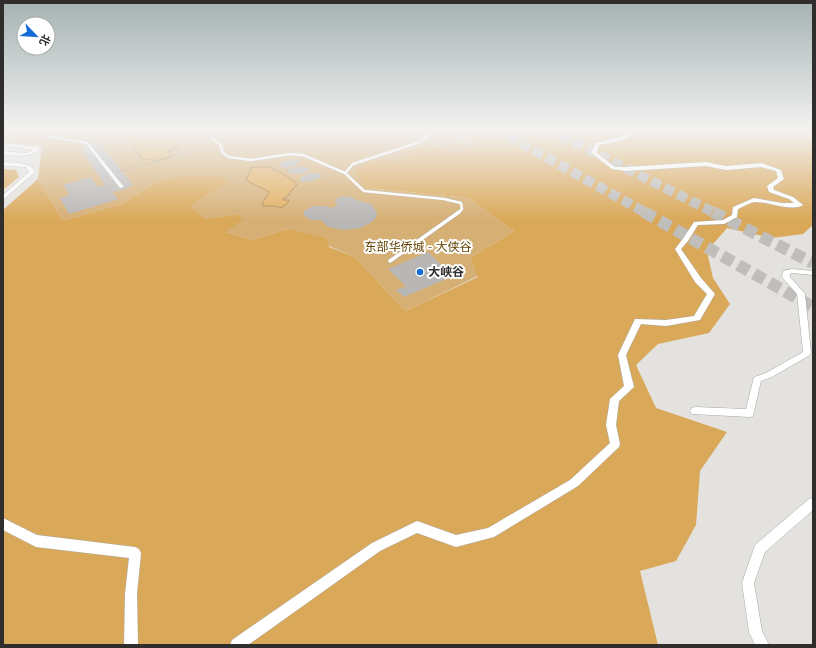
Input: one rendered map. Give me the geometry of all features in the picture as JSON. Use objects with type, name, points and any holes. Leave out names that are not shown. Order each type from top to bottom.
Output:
[{"type":"street","points":[[99,159],[122,187]]},
{"type":"street","points":[[237,645],[376,547],[417,527],[456,541],[490,533],[574,483],[615,444],[611,425],[615,399],[630,387],[622,355],[638,321],[666,323],[697,318],[711,294],[698,280],[678,249],[685,241],[696,223],[724,222],[736,216],[735,208],[754,200],[782,205],[800,205],[791,198],[771,191],[770,186],[781,178],[778,170],[761,164],[726,168],[706,164],[625,169],[614,168],[602,159]]},
{"type":"street","points":[[3,164],[27,166],[32,172],[3,198]]},
{"type":"street","points":[[695,411],[750,413],[757,379],[769,375],[807,353],[801,294],[786,277],[786,273],[792,271],[813,273]]},
{"type":"street","points":[[762,645],[756,632],[748,583],[760,548],[813,503]]},
{"type":"street","points":[[3,524],[36,541],[135,553],[131,594],[131,645]]},
{"type":"lane","points":[[243,159],[258,159]]},
{"type":"lane","points":[[313,159],[345,173],[364,191],[449,200],[459,202],[463,206],[457,215],[390,261]]},
{"type":"lane","points":[[345,173],[353,164],[368,159]]},
{"type":"path","points":[[111,174],[163,159]]},
{"type":"green space","name":"东部华侨城 - 大侠谷","points":[[40,159],[380,159],[364,164],[367,188],[468,198],[514,231],[470,258],[478,276],[405,311],[355,257],[288,229],[252,240],[225,232],[239,214],[205,219],[191,206],[228,183],[222,176],[156,182],[123,203],[63,221],[38,179]]},
{"type":"green space","name":"东部华侨城 - 大侠谷","points":[[382,159],[405,159],[396,162]]},
{"type":"shaded area","points":[[380,159],[396,161],[403,159],[813,159],[813,225],[803,234],[772,238],[727,228],[707,251],[713,278],[730,304],[709,333],[658,344],[636,365],[656,408],[727,432],[700,471],[696,525],[676,561],[640,571],[658,645],[3,645],[3,210],[38,179],[63,221],[123,203],[156,182],[181,176],[222,176],[228,183],[191,206],[205,219],[239,214],[242,220],[225,232],[252,240],[288,229],[326,238],[329,247],[355,257],[405,311],[478,277],[470,258],[514,231],[468,198],[367,188],[355,173],[364,164]]},
{"type":"shaded area","points":[[252,167],[271,167],[297,184],[286,198],[283,198],[283,200],[289,200],[287,204],[280,208],[276,206],[263,206],[262,204],[269,192],[246,180]]},
{"type":"shaded area","points":[[3,169],[16,170],[19,177],[3,190]]},
{"type":"building","points":[[88,159],[113,159],[133,185],[123,190],[112,192],[118,199],[69,214],[60,198],[70,195],[63,185],[91,177],[98,187],[105,185]]},
{"type":"building","points":[[296,159],[300,161],[294,166],[286,168],[279,166],[279,164],[285,161]]},
{"type":"building","points":[[306,167],[311,170],[300,174],[287,173],[289,169]]},
{"type":"building","points":[[310,173],[318,173],[323,176],[312,181],[303,182],[300,180],[302,176]]},
{"type":"building","points":[[343,196],[352,197],[356,200],[371,204],[377,212],[376,218],[361,228],[344,230],[328,227],[321,220],[311,220],[304,216],[304,211],[313,206],[325,206],[331,208],[338,205],[335,202],[336,199]]},
{"type":"building","name":"大峡谷","points":[[428,252],[453,276],[404,297],[396,290],[406,286],[388,269]]},
{"type":"tunnel","points":[[550,159],[646,213]]},
{"type":"tunnel","points":[[608,159],[715,213]]},
{"type":"tunnel","points":[[644,212],[813,307]]},
{"type":"tunnel","points":[[713,212],[813,263]]},
{"type":"place","name":"大峡谷","points":[[420,272]]}]
